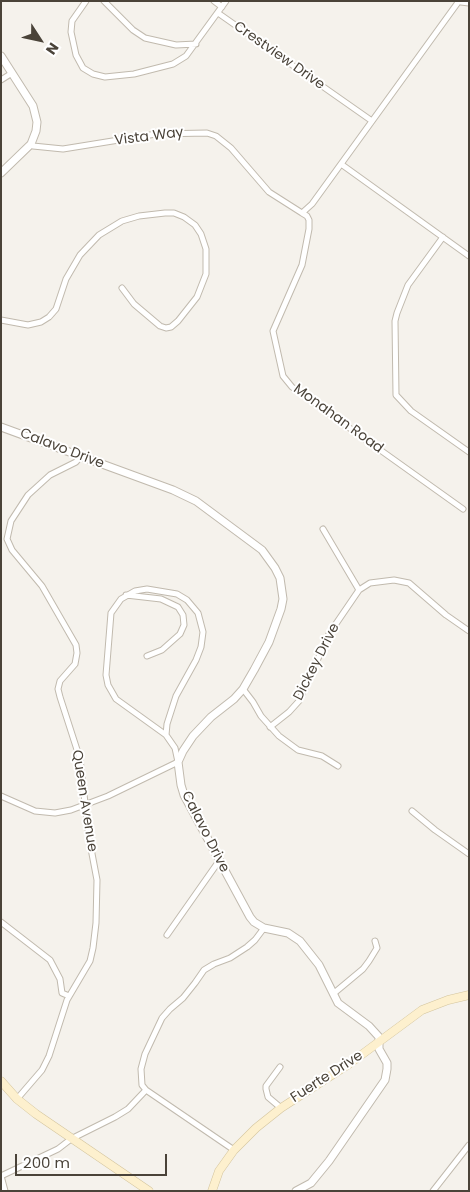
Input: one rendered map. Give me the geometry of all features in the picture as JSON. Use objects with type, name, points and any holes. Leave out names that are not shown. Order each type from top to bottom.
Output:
[{"type":"main road","name":"Fuerte Drive","points":[[212,1191],[219,1171],[234,1150],[256,1128],[281,1108],[379,1042],[422,1010],[469,994]]},
{"type":"main road","points":[[1,1081],[36,1114],[149,1191]]},
{"type":"street","points":[[86,1],[72,22],[71,32],[76,55],[82,68],[93,74],[105,77],[134,74],[173,64],[186,56],[226,1]]},
{"type":"street","points":[[104,1],[133,30],[145,38],[176,45],[196,44]]},
{"type":"street","points":[[214,1],[222,7]]},
{"type":"street","points":[[302,213],[312,204],[460,1],[469,2]]},
{"type":"street","name":"Crestview Drive","points":[[218,13],[372,121]]},
{"type":"street","points":[[1,56],[35,111],[37,126],[31,144],[1,174]]},
{"type":"street","points":[[1,80],[12,73]]},
{"type":"street","name":"Vista Way","points":[[31,144],[33,146],[63,149],[156,134],[206,133],[216,136],[231,148],[269,192],[302,213]]},
{"type":"street","points":[[341,164],[469,256]]},
{"type":"street","points":[[1,320],[28,325],[40,322],[49,316],[56,309],[66,279],[80,255],[99,236],[122,221],[139,216],[174,213],[195,225],[201,234],[206,249],[206,274],[197,297],[178,321],[166,328],[160,326],[134,304],[122,288]]},
{"type":"street","name":"Monahan Road","points":[[302,213],[309,220],[310,230],[302,265],[273,331],[283,376],[292,387],[463,510]]},
{"type":"street","points":[[443,237],[408,285],[397,313],[395,321],[396,395],[410,411],[469,452]]},
{"type":"street","name":"Calavo Drive","points":[[1,427],[173,490],[196,501],[251,542],[269,558],[280,578],[283,599],[281,609],[269,642],[243,689],[193,736],[178,762],[184,794],[250,917],[264,928]]},
{"type":"street","name":"Queen Avenue","points":[[17,1098],[46,1063],[69,996],[90,961],[96,923],[97,880],[89,838],[80,759],[58,689],[60,682],[75,664],[76,645],[42,586],[12,550],[7,539],[11,520],[34,488],[50,475],[76,462],[81,456]]},
{"type":"street","points":[[323,529],[359,590],[370,584],[382,581],[410,583],[446,615],[469,630]]},
{"type":"street","points":[[1,796],[35,811],[55,813],[86,805],[108,796],[178,762],[175,748],[166,735],[116,699],[108,685],[106,675],[110,620],[115,606],[126,595],[135,591],[147,589],[177,594],[187,600],[195,609],[203,632],[196,660],[172,706],[166,735]]},
{"type":"street","name":"Dickey Drive","points":[[270,727],[289,712],[298,701],[329,634],[359,590]]},
{"type":"street","points":[[126,595],[161,599],[178,607],[184,615],[184,625],[180,634],[162,650],[148,656]]},
{"type":"street","points":[[243,689],[270,727],[298,750],[322,756],[338,766]]},
{"type":"street","points":[[412,811],[469,854]]},
{"type":"street","points":[[167,935],[219,861]]},
{"type":"street","points":[[1,922],[50,960],[60,979],[62,993],[69,996]]},
{"type":"street","points":[[234,1150],[146,1090],[142,1085],[141,1069],[144,1054],[162,1018],[196,984],[204,970],[230,958],[247,947],[264,928],[288,933],[300,941],[319,965],[333,994],[344,1008],[369,1026],[379,1037],[379,1049],[387,1063],[385,1080],[316,1178],[296,1191]]},
{"type":"street","points":[[333,994],[370,961],[377,948],[375,941]]},
{"type":"street","points":[[280,1067],[266,1086],[266,1089],[268,1096],[281,1108]]},
{"type":"street","points":[[5,1191],[1,1176],[58,1149],[71,1139],[121,1113],[146,1090]]},
{"type":"street","points":[[433,1191],[469,1145]]}]
